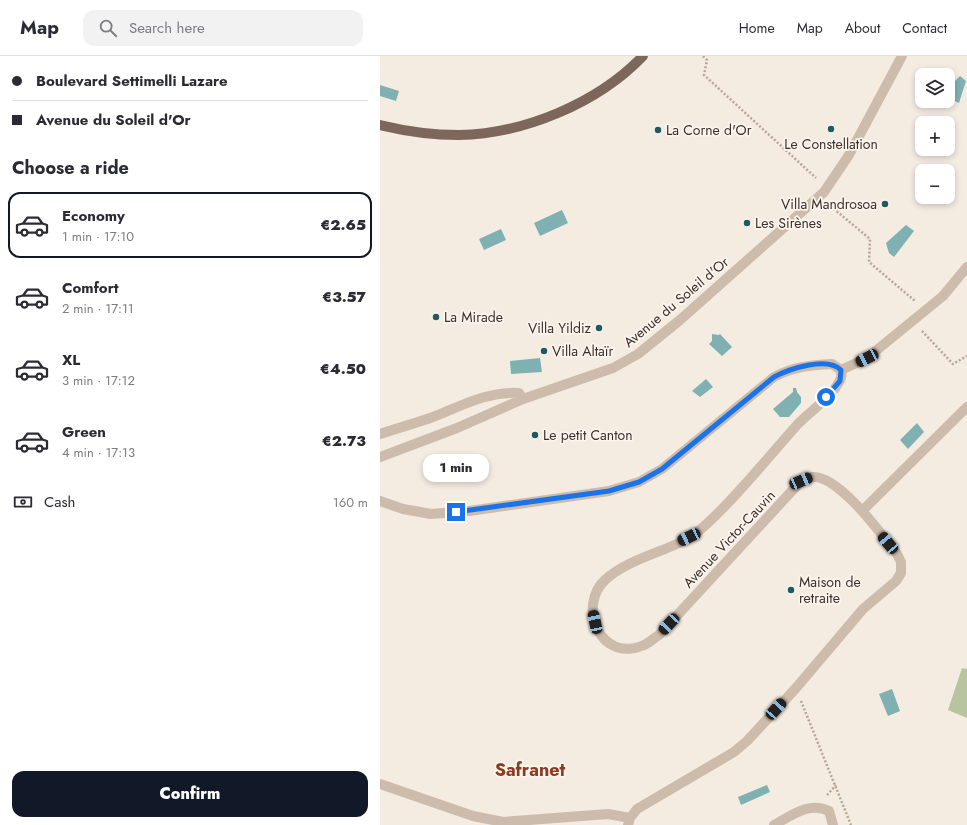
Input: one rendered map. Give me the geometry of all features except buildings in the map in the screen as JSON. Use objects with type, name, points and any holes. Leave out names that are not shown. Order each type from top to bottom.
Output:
[{"type":"main road","points":[[380,125],[404,131],[459,135],[506,129],[552,116],[590,96],[634,65],[643,56]]},
{"type":"street","name":"Avenue du Soleil d'Or","points":[[380,457],[523,399],[613,368],[638,354],[680,320],[824,192],[848,155],[902,56]]},
{"type":"street","points":[[380,501],[403,509],[431,514],[469,511],[609,491],[639,482],[662,469],[774,377],[785,371],[800,367],[832,364],[841,370],[867,358],[943,296],[967,267]]},
{"type":"street","name":"Avenue Victor-Cauvin","points":[[629,821],[637,809],[734,752],[747,741],[796,688],[862,609],[896,581],[901,573],[901,562],[897,554],[862,511],[839,487],[825,479],[812,476],[801,481],[659,635],[644,645],[630,648],[613,647],[601,638],[592,611],[595,594],[604,581],[620,569],[689,537],[714,517],[744,486],[798,424],[835,388],[842,376],[841,370]]},
{"type":"street","points":[[380,434],[433,417],[479,398],[504,392],[519,393],[523,399]]},
{"type":"street","points":[[862,511],[967,407]]},
{"type":"street","points":[[380,784],[473,816],[503,822],[608,814],[629,821]]},
{"type":"street","points":[[774,825],[810,807],[820,807],[828,811],[833,825]]},
{"type":"path","points":[[703,56],[707,60],[704,76],[817,179],[834,209],[870,239],[869,262],[917,303],[907,313],[912,320],[953,364],[967,356]]},
{"type":"path","points":[[796,688],[851,825]]},
{"type":"green space","points":[[962,668],[967,669],[967,718],[948,710]]},
{"type":"water","points":[[960,76],[966,81],[959,103],[955,101],[955,81]]},
{"type":"water","points":[[380,85],[399,91],[396,101],[380,96]]},
{"type":"water","points":[[562,210],[568,223],[540,236],[534,223]]},
{"type":"water","points":[[906,225],[914,231],[894,257],[889,253],[886,243]]},
{"type":"water","points":[[501,229],[506,240],[484,250],[479,239]]},
{"type":"water","points":[[712,334],[720,334],[732,347],[722,356],[709,344],[712,341]]},
{"type":"water","points":[[540,358],[542,372],[511,374],[510,361]]},
{"type":"water","points":[[706,379],[713,387],[700,397],[692,391]]},
{"type":"water","points":[[793,388],[796,388],[801,397],[801,403],[789,417],[780,417],[773,409],[793,392]]},
{"type":"water","points":[[917,423],[924,432],[908,449],[900,440]]},
{"type":"water","points":[[892,689],[900,711],[888,716],[879,694]]},
{"type":"water","points":[[767,785],[770,792],[741,805],[738,797]]},
{"type":"place","name":"Le Constellation","points":[[831,129]]},
{"type":"place","name":"La Corne d'Or","points":[[658,130]]},
{"type":"place","name":"Villa Mandrosoa","points":[[885,204]]},
{"type":"place","name":"Les Sirènes","points":[[747,223]]},
{"type":"place","name":"La Mirade","points":[[436,317]]},
{"type":"place","name":"Villa Yildiz","points":[[599,328]]},
{"type":"place","name":"Villa Altaïr","points":[[544,351]]},
{"type":"place","name":"Le petit Canton","points":[[535,435]]},
{"type":"place","name":"Maison de retraite","points":[[791,590]]},
{"type":"district","name":"Safranet","points":[[530,770]]},
{"type":"route","points":[[456,512],[609,491],[639,482],[662,469],[774,377],[785,371],[817,364],[832,364],[837,366],[841,370],[842,376],[835,388],[826,397]]}]
